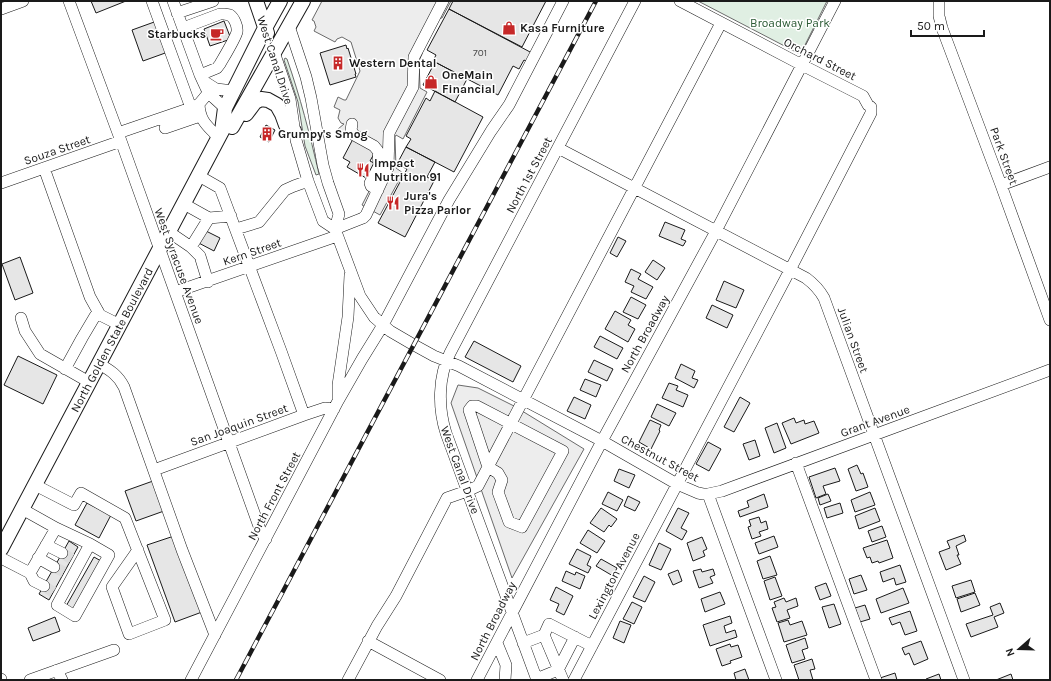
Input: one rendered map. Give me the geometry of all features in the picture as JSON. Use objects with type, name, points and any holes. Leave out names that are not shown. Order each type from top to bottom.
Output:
[{"type":"main road","name":"West Canal Drive","points":[[256,1],[274,52]]},
{"type":"main road","name":"West Canal Drive","points":[[280,1],[289,26]]},
{"type":"main road","name":"North Golden State Boulevard","points":[[224,132],[225,108],[280,1]]},
{"type":"main road","name":"North Golden State Boulevard","points":[[1,549],[199,176],[303,1]]},
{"type":"main road","points":[[224,132],[242,122],[251,105],[261,99],[266,99],[272,102],[282,114],[286,125],[294,131]]},
{"type":"street","points":[[1,9],[23,1]]},
{"type":"street","name":"West Syracuse Avenue","points":[[69,1],[120,137],[261,532],[266,539]]},
{"type":"street","points":[[152,1],[197,110],[204,122],[224,132]]},
{"type":"street","points":[[173,1],[200,75],[209,92],[225,108]]},
{"type":"street","points":[[177,13],[213,1]]},
{"type":"street","name":"Kern Street","points":[[175,292],[250,267],[336,232],[365,217],[388,167],[389,133],[413,87],[414,57],[443,1]]},
{"type":"street","name":"North Front Street","points":[[191,680],[336,405],[383,325],[448,200],[509,104],[563,1]]},
{"type":"street","name":"North 1st Street","points":[[446,361],[635,1]]},
{"type":"street","name":"Orchard Street","points":[[680,1],[863,96]]},
{"type":"street","name":"North Broadway","points":[[477,680],[602,441],[716,231],[836,1]]},
{"type":"street","name":"Park Street","points":[[941,2],[940,16],[942,28],[1050,320]]},
{"type":"street","points":[[183,28],[224,14],[230,14],[237,28],[236,34],[219,66],[200,75]]},
{"type":"street","points":[[348,680],[376,626],[396,596],[447,498],[467,492],[478,486],[721,23]]},
{"type":"street","name":"West Canal Drive","points":[[289,26],[306,77],[323,165],[339,214],[336,232]]},
{"type":"street","name":"West Canal Drive","points":[[274,52],[290,99],[298,150],[308,181],[323,221],[336,232],[360,296],[374,317],[395,335],[446,361],[442,375],[441,391],[443,422],[536,680]]},
{"type":"street","points":[[200,75],[206,83],[216,89],[234,91]]},
{"type":"street","points":[[165,128],[197,110],[209,92]]},
{"type":"street","name":"Lexington Avenue","points":[[574,680],[790,270],[871,112],[871,107],[868,105],[863,96]]},
{"type":"street","name":"Souza Street","points":[[1,183],[44,168],[120,137],[197,110]]},
{"type":"street","points":[[352,124],[351,130],[354,135],[374,146],[378,151],[379,166],[370,183],[371,186],[378,190]]},
{"type":"street","name":"Julian Street","points":[[558,148],[790,270],[816,286],[824,298],[964,680]]},
{"type":"street","points":[[1001,185],[1050,167]]},
{"type":"street","points":[[44,168],[90,297],[100,315],[120,325]]},
{"type":"street","points":[[199,176],[220,188],[282,350],[304,415]]},
{"type":"street","points":[[236,229],[259,222],[285,190],[308,181]]},
{"type":"street","points":[[184,204],[208,218],[231,216]]},
{"type":"street","points":[[191,247],[208,218]]},
{"type":"street","points":[[169,232],[191,247],[200,256],[208,282]]},
{"type":"street","points":[[336,405],[348,317],[350,270]]},
{"type":"street","points":[[65,369],[98,311]]},
{"type":"street","points":[[21,318],[25,331],[40,354],[90,382]]},
{"type":"street","name":"Chestnut Street","points":[[446,361],[459,366],[602,441],[677,484],[698,493],[708,494],[776,680]]},
{"type":"street","points":[[99,364],[115,374],[124,387],[214,635]]},
{"type":"street","name":"Grant Avenue","points":[[708,494],[722,491],[1050,370]]},
{"type":"street","name":"San Joaquin Street","points":[[154,470],[304,415],[336,405]]},
{"type":"street","points":[[472,406],[477,406],[563,451],[522,527],[509,522],[498,492],[502,480],[498,473],[488,467],[469,410],[472,406]]},
{"type":"street","points":[[796,463],[876,680]]},
{"type":"street","points":[[35,485],[74,505],[80,493],[125,518],[138,550],[165,620],[129,634],[112,587],[138,550]]},
{"type":"street","points":[[1,558],[30,572],[34,581],[53,592],[57,605],[75,616],[110,555],[22,510]]},
{"type":"street","points":[[30,572],[56,528]]},
{"type":"street","points":[[53,592],[71,559],[90,544]]},
{"type":"street","points":[[46,545],[71,559]]},
{"type":"street","points":[[38,558],[64,572]]},
{"type":"street","points":[[523,643],[544,635],[549,624],[592,646]]},
{"type":"street","points":[[544,635],[560,675]]},
{"type":"street","points":[[560,675],[575,637]]},
{"type":"street","points":[[368,641],[440,680]]},
{"type":"street","points":[[497,643],[506,665],[505,680]]},
{"type":"street","points":[[32,680],[60,675],[114,650]]},
{"type":"street","points":[[536,680],[560,675]]},
{"type":"green space","name":"Broadway Park","points":[[698,1],[827,1],[802,51],[798,53]]},
{"type":"green space","points":[[285,58],[287,59],[292,73],[308,130],[319,174],[316,175],[305,146],[298,102],[284,60]]},
{"type":"shaded area","points":[[322,1],[451,1],[442,18],[439,18],[419,61],[420,88],[427,92],[403,139],[396,135],[395,137],[396,168],[403,173],[380,215],[362,205],[382,166],[352,129],[342,135],[338,129],[344,124],[341,123],[338,118],[340,110],[334,107],[338,97],[346,100],[360,71],[351,42],[342,37],[337,39],[335,42],[314,31],[316,27],[314,21],[312,20]]},
{"type":"shaded area","points":[[458,385],[478,388],[514,406],[584,449],[512,578],[451,403]]},
{"type":"building","points":[[91,1],[126,1],[96,13]]},
{"type":"building","name":"Kasa Furniture","points":[[453,1],[546,1],[522,47],[449,9]]},
{"type":"building","points":[[449,9],[532,53],[528,62],[524,60],[519,69],[513,66],[498,95],[433,61],[436,55],[427,50]]},
{"type":"building","points":[[157,21],[168,52],[143,61],[132,30]]},
{"type":"building","name":"Starbucks","points":[[224,21],[231,39],[210,46],[204,29]]},
{"type":"building","name":"Western Dental","points":[[346,45],[356,77],[330,85],[320,53]]},
{"type":"building","points":[[435,62],[467,79],[455,102],[423,85]]},
{"type":"building","points":[[435,91],[483,117],[454,172],[406,147],[411,139],[406,136],[426,98],[430,101]]},
{"type":"building","name":"Grumpy's Smog","points":[[266,125],[275,130],[269,142],[260,137]]},
{"type":"building","points":[[353,139],[375,152],[370,161],[374,163],[366,178],[347,167],[350,162],[343,158]]},
{"type":"building","points":[[406,147],[435,162],[427,177],[434,181],[405,237],[378,223],[407,169],[397,164]]},
{"type":"building","points":[[665,222],[685,230],[681,239],[686,241],[683,246],[659,236]]},
{"type":"building","points":[[200,228],[220,238],[214,251],[193,240]]},
{"type":"building","points":[[618,237],[626,241],[617,257],[610,253]]},
{"type":"building","points":[[20,257],[33,293],[15,300],[2,264]]},
{"type":"building","points":[[653,260],[665,268],[657,280],[645,272]]},
{"type":"building","points":[[631,269],[641,274],[638,279],[653,287],[646,299],[631,292],[634,286],[625,282]]},
{"type":"building","points":[[724,281],[744,290],[736,308],[716,300]]},
{"type":"building","points":[[631,297],[646,305],[638,319],[623,312]]},
{"type":"building","points":[[712,305],[733,315],[727,328],[706,318]]},
{"type":"building","points":[[615,311],[631,320],[628,325],[635,329],[628,342],[605,329]]},
{"type":"building","points":[[600,336],[623,348],[617,359],[594,347]]},
{"type":"building","points":[[474,341],[521,366],[513,382],[465,357]]},
{"type":"building","points":[[18,356],[57,375],[43,404],[4,385]]},
{"type":"building","points":[[594,360],[613,369],[607,381],[588,372]]},
{"type":"building","points":[[681,364],[695,371],[692,378],[698,380],[694,388],[675,378]]},
{"type":"building","points":[[585,379],[601,385],[596,397],[580,390]]},
{"type":"building","points":[[669,383],[678,386],[676,390],[688,395],[683,407],[662,398]]},
{"type":"building","points":[[574,397],[591,405],[585,419],[567,411]]},
{"type":"building","points":[[740,397],[750,403],[734,432],[724,427]]},
{"type":"building","points":[[657,404],[676,413],[669,426],[651,417]]},
{"type":"building","points":[[794,418],[796,423],[804,420],[805,424],[814,421],[819,433],[791,444],[782,423]]},
{"type":"building","points":[[650,420],[661,425],[660,431],[651,449],[639,442]]},
{"type":"building","points":[[777,423],[786,448],[774,453],[765,428]]},
{"type":"building","points":[[755,440],[760,456],[749,460],[743,444]]},
{"type":"building","points":[[708,442],[721,449],[709,471],[696,464]]},
{"type":"building","points":[[857,465],[861,474],[863,473],[868,487],[856,491],[848,469]]},
{"type":"building","points":[[835,468],[840,481],[823,486],[826,494],[816,498],[809,477]]},
{"type":"building","points":[[619,469],[635,475],[629,488],[614,481]]},
{"type":"building","points":[[153,481],[164,511],[136,521],[125,491]]},
{"type":"building","points":[[608,492],[623,500],[617,511],[602,504]]},
{"type":"building","points":[[870,492],[875,505],[855,512],[851,500]]},
{"type":"building","points":[[764,494],[768,507],[740,517],[738,511],[749,507],[747,501]]},
{"type":"building","points":[[828,494],[831,501],[820,505],[818,498]]},
{"type":"building","points":[[628,496],[640,502],[635,511],[624,506]]},
{"type":"building","points":[[87,503],[111,515],[99,538],[75,525]]},
{"type":"building","points":[[840,503],[843,513],[827,518],[824,508]]},
{"type":"building","points":[[601,508],[617,519],[611,527],[609,525],[604,532],[590,523]]},
{"type":"building","points":[[678,508],[689,513],[681,528],[687,531],[682,540],[666,531]]},
{"type":"building","points":[[875,508],[880,521],[859,529],[855,516]]},
{"type":"building","points":[[759,517],[761,523],[766,521],[768,529],[759,532],[761,536],[752,539],[748,527],[751,526],[749,520]]},
{"type":"building","points":[[882,526],[886,537],[872,542],[868,531]]},
{"type":"building","points":[[588,530],[605,541],[597,553],[580,543]]},
{"type":"building","points":[[964,535],[966,541],[956,546],[959,555],[957,555],[961,564],[946,570],[939,552],[950,548],[947,541]]},
{"type":"building","points":[[174,536],[202,612],[175,622],[147,545]]},
{"type":"building","points":[[774,536],[778,547],[759,554],[755,543]]},
{"type":"building","points":[[702,537],[707,549],[703,551],[705,556],[693,561],[687,543]]},
{"type":"building","points":[[887,540],[893,558],[879,563],[878,561],[872,563],[870,557],[867,558],[863,548]]},
{"type":"building","points":[[69,541],[78,547],[49,600],[39,594]]},
{"type":"building","points":[[659,543],[671,549],[661,570],[649,565]]},
{"type":"building","points":[[577,549],[591,556],[587,565],[591,567],[588,573],[569,564]]},
{"type":"building","points":[[770,556],[777,575],[763,579],[757,561]]},
{"type":"building","points":[[94,557],[101,561],[72,612],[65,608]]},
{"type":"building","points":[[601,559],[617,568],[613,576],[596,566]]},
{"type":"building","points":[[900,565],[906,582],[896,585],[894,578],[883,582],[880,572]]},
{"type":"building","points":[[701,569],[702,572],[713,569],[715,575],[710,577],[713,583],[699,588],[693,571]]},
{"type":"building","points":[[678,570],[682,581],[673,585],[668,574]]},
{"type":"building","points":[[566,571],[575,575],[576,572],[585,576],[580,589],[562,581]]},
{"type":"building","points":[[861,575],[867,590],[854,594],[849,579]]},
{"type":"building","points":[[644,576],[655,582],[645,602],[633,597]]},
{"type":"building","points":[[775,577],[782,596],[770,600],[764,581]]},
{"type":"building","points":[[971,580],[975,592],[956,598],[952,586]]},
{"type":"building","points":[[826,583],[831,596],[820,600],[815,587]]},
{"type":"building","points":[[556,587],[573,596],[564,615],[556,611],[559,604],[550,600]]},
{"type":"building","points":[[903,588],[909,603],[881,613],[876,599]]},
{"type":"building","points":[[720,592],[725,604],[705,612],[701,599]]},
{"type":"building","points":[[975,593],[980,605],[961,612],[957,599]]},
{"type":"building","points":[[784,598],[786,602],[796,598],[798,606],[787,610],[790,618],[777,622],[772,608],[776,607],[774,602]]},
{"type":"building","points":[[632,602],[642,607],[634,624],[623,619]]},
{"type":"building","points":[[1000,603],[1004,613],[994,617],[998,627],[971,637],[966,624],[993,615],[990,607]]},
{"type":"building","points":[[834,604],[841,624],[829,628],[822,607]]},
{"type":"building","points":[[865,605],[870,619],[860,622],[855,608]]},
{"type":"building","points":[[910,611],[917,631],[905,635],[900,622],[892,625],[889,618]]},
{"type":"building","points":[[730,616],[732,623],[724,626],[726,633],[735,630],[737,637],[710,646],[703,625]]},
{"type":"building","points":[[55,617],[60,631],[33,641],[28,628]]},
{"type":"building","points":[[788,620],[790,625],[802,621],[807,635],[784,642],[778,623]]},
{"type":"building","points":[[620,621],[631,625],[624,643],[613,638]]},
{"type":"building","points":[[805,638],[808,648],[802,650],[805,659],[792,663],[786,645]]},
{"type":"building","points":[[921,641],[928,659],[914,665],[909,653],[905,655],[902,648]]},
{"type":"building","points":[[730,644],[731,647],[738,645],[742,657],[730,661],[731,663],[722,666],[716,649]]},
{"type":"building","points":[[812,659],[815,669],[810,670],[813,680],[799,680],[794,665]]},
{"type":"building","points":[[745,669],[749,680],[736,680],[734,673]]},
{"type":"building","points":[[895,673],[897,680],[881,680],[880,678]]},
{"type":"building","points":[[939,674],[941,680],[926,679]]},
{"type":"building","points":[[1011,674],[1013,680],[996,680]]},
{"type":"tunnel","points":[[62,553],[72,559]]},
{"type":"tunnel","points":[[54,567],[64,572]]},
{"type":"tunnel","points":[[44,586],[53,592]]},
{"type":"railway","points":[[236,680],[596,1]]},
{"type":"place","name":"Kasa Furniture","points":[[509,28]]},
{"type":"place","name":"Starbucks","points":[[217,34]]},
{"type":"place","name":"Western Dental","points":[[338,63]]},
{"type":"place","name":"OneMain Financial","points":[[431,82]]},
{"type":"place","name":"Grumpy's Smog","points":[[267,134]]},
{"type":"place","name":"Impact Nutrition 91","points":[[363,170]]},
{"type":"place","name":"Jura's Pizza Parlor","points":[[393,203]]}]
